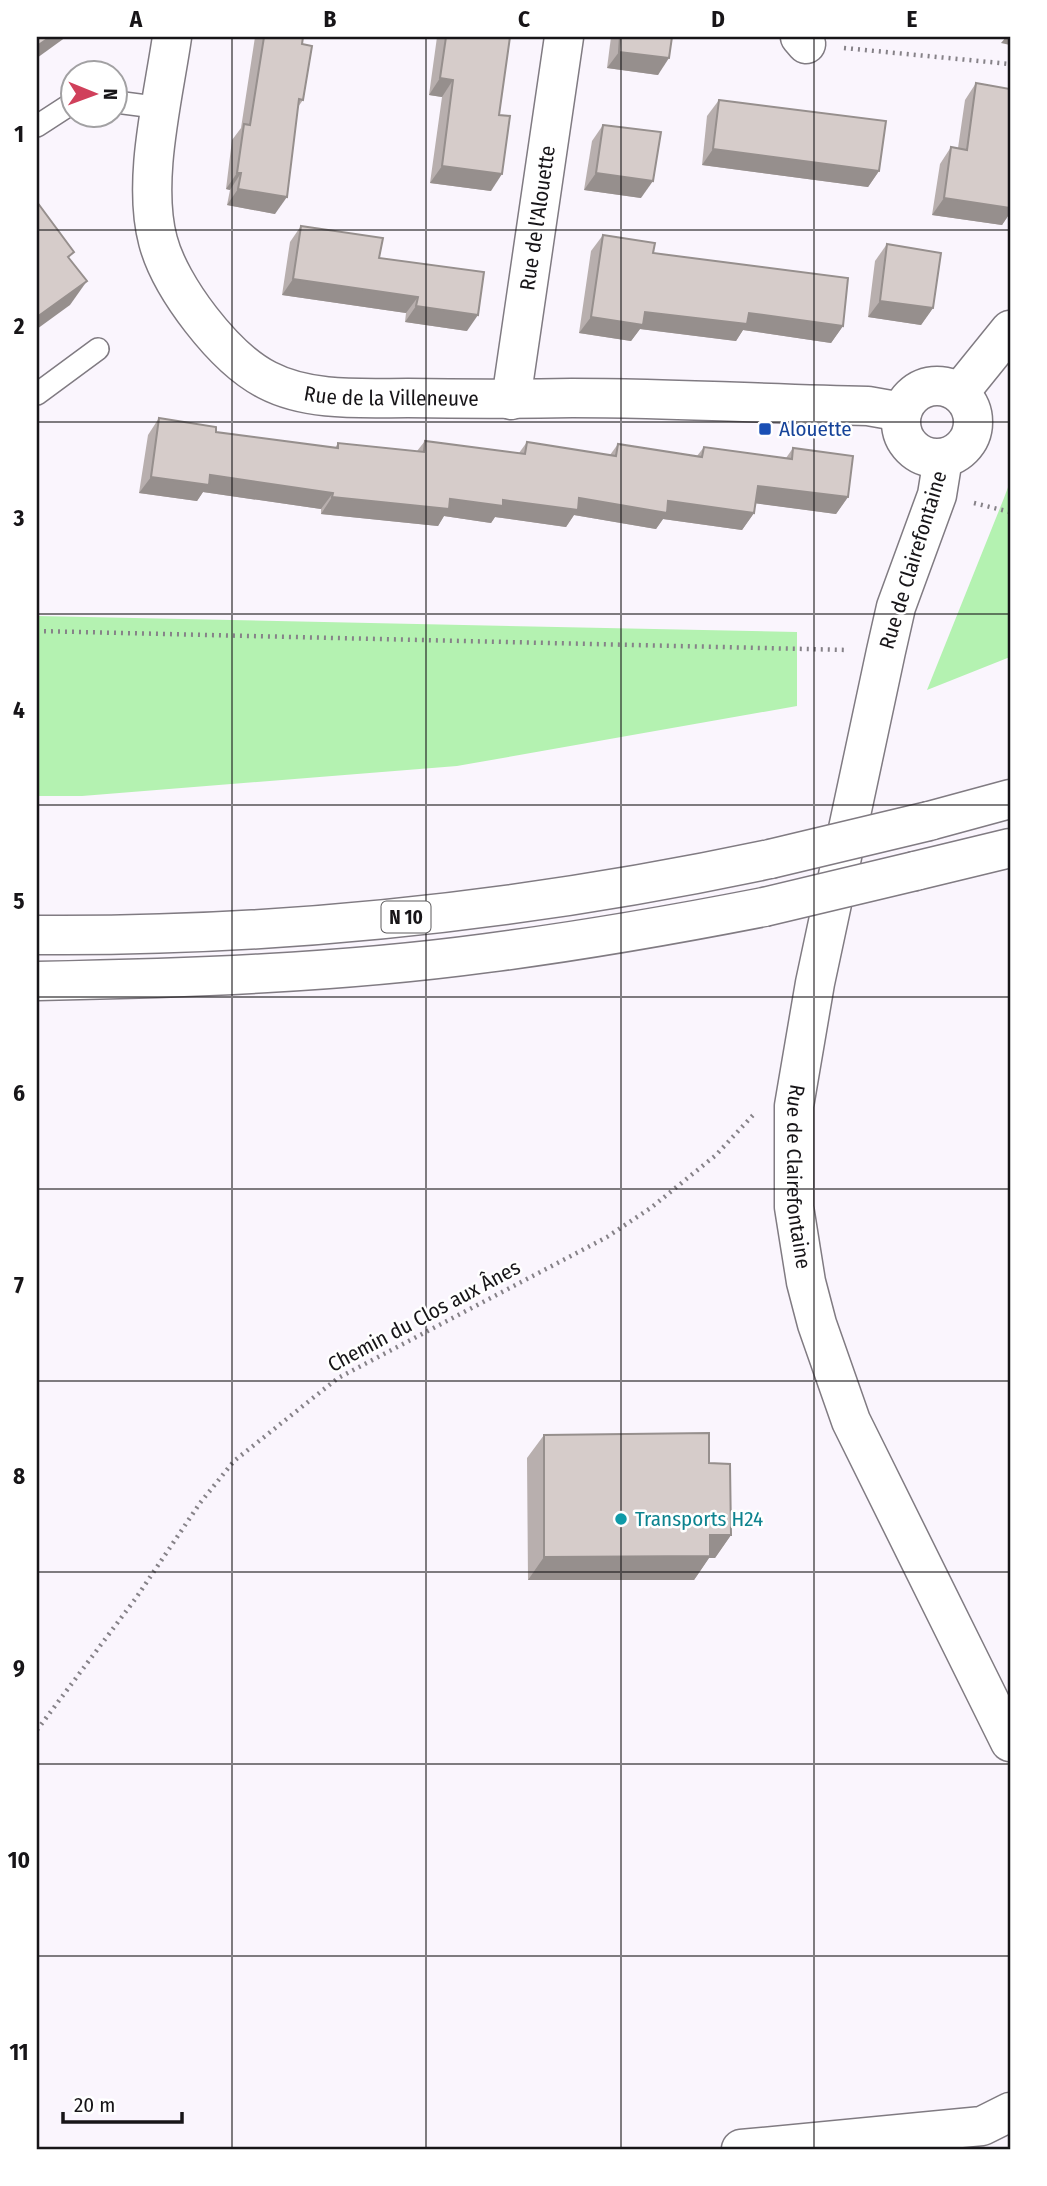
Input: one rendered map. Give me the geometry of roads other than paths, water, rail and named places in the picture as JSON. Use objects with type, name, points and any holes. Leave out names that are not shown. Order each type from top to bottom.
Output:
[{"type":"street","name":"Rue de la Villeneuve","points":[[172,37],[153,169],[151,203],[158,242],[168,268],[188,303],[211,332],[266,380],[296,391],[344,397],[511,400],[573,398],[868,406],[902,412]]},
{"type":"street","name":"Rue de l'Alouette","points":[[511,400],[564,37]]},
{"type":"street","points":[[959,393],[1010,330]]},
{"type":"street","points":[[925,388],[948,388],[959,393],[972,413],[971,437],[954,454],[943,458],[919,454],[903,436],[902,412],[907,402],[925,388]]},
{"type":"street","name":"Rue de Clairefontaine","points":[[943,458],[937,495],[896,607],[816,983],[794,1106],[794,1207],[806,1282],[817,1324],[851,1421],[1010,1742]]},
{"type":"street","name":"N 10","points":[[37,934],[192,932],[299,926],[395,918],[622,887],[770,859],[1010,799]]},
{"type":"street","name":"N 10","points":[[37,981],[173,978],[327,970],[446,958],[639,931],[764,907],[1010,848]]},
{"type":"street","points":[[741,2149],[1001,2124]]},
{"type":"lane","points":[[130,104],[162,108]]},
{"type":"lane","points":[[37,127],[60,111]]},
{"type":"lane","points":[[37,394],[98,349]]},
{"type":"place","name":"Alouette","points":[[765,429]]},
{"type":"place","name":"Transports H24","points":[[621,1519]]}]
